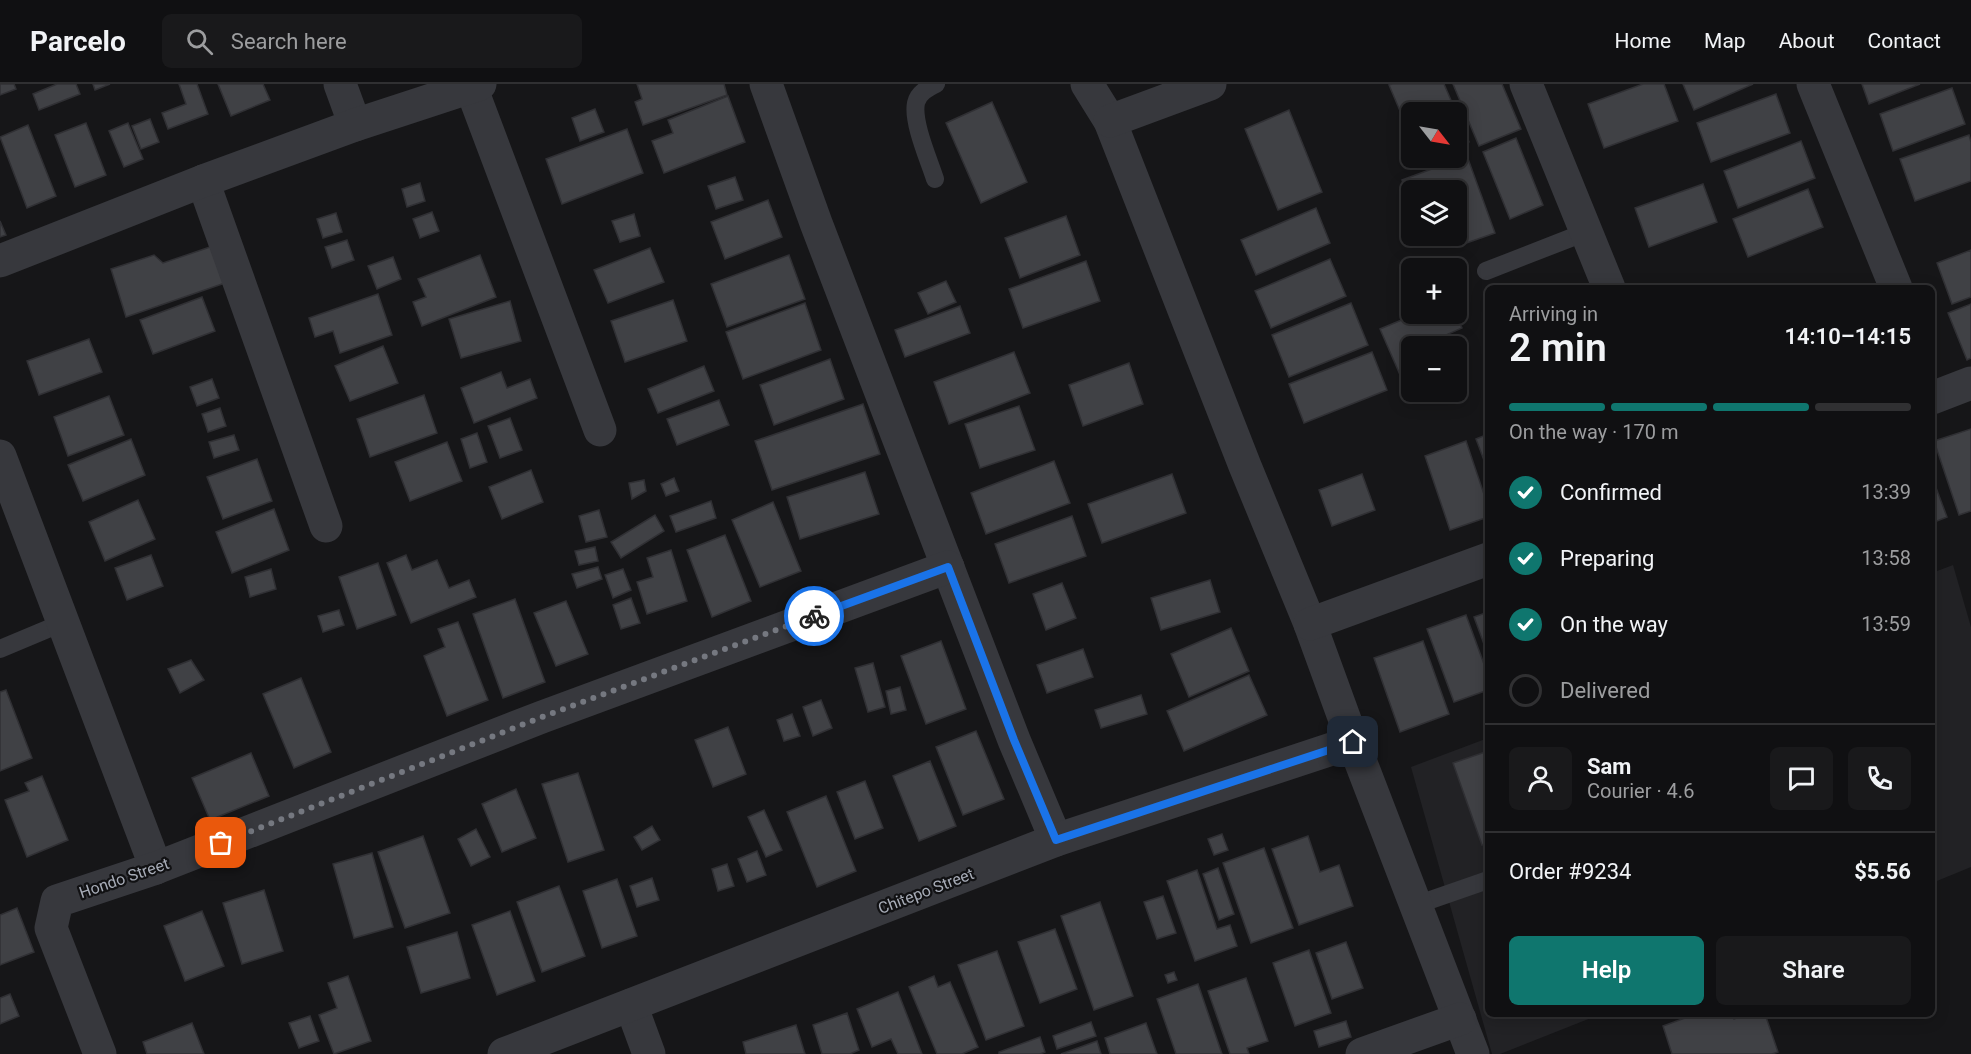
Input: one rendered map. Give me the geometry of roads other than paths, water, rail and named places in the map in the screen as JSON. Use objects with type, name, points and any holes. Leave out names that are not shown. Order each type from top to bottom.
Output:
[{"type":"street","points":[[340,84],[355,125]]},
{"type":"street","points":[[766,84],[816,223],[1014,740],[1056,840]]},
{"type":"street","points":[[1087,84],[1110,121],[1245,466],[1310,624],[1473,1054]]},
{"type":"street","points":[[1110,121],[1210,84]]},
{"type":"street","points":[[1526,84],[1608,285]]},
{"type":"street","points":[[1813,84],[1895,285]]},
{"type":"street","points":[[0,261],[203,181],[355,125],[475,86],[600,430]]},
{"type":"street","points":[[203,181],[326,526]]},
{"type":"street","points":[[1935,390],[1971,382]]},
{"type":"street","points":[[0,456],[156,868]]},
{"type":"street","points":[[1310,624],[1485,560]]},
{"type":"street","name":"Hondo Street","points":[[99,1054],[51,928],[57,902],[156,868],[542,717],[948,567]]},
{"type":"street","name":"Chitepo Street","points":[[504,1054],[1056,840],[1353,742]]},
{"type":"street","points":[[630,1005],[649,1054]]},
{"type":"street","points":[[1362,1054],[1460,1018]]},
{"type":"lane","points":[[935,178],[916,119],[916,102],[925,89],[936,84]]},
{"type":"lane","points":[[1486,271],[1586,232]]},
{"type":"lane","points":[[0,649],[62,623]]},
{"type":"lane","points":[[1416,905],[1485,881]]}]
